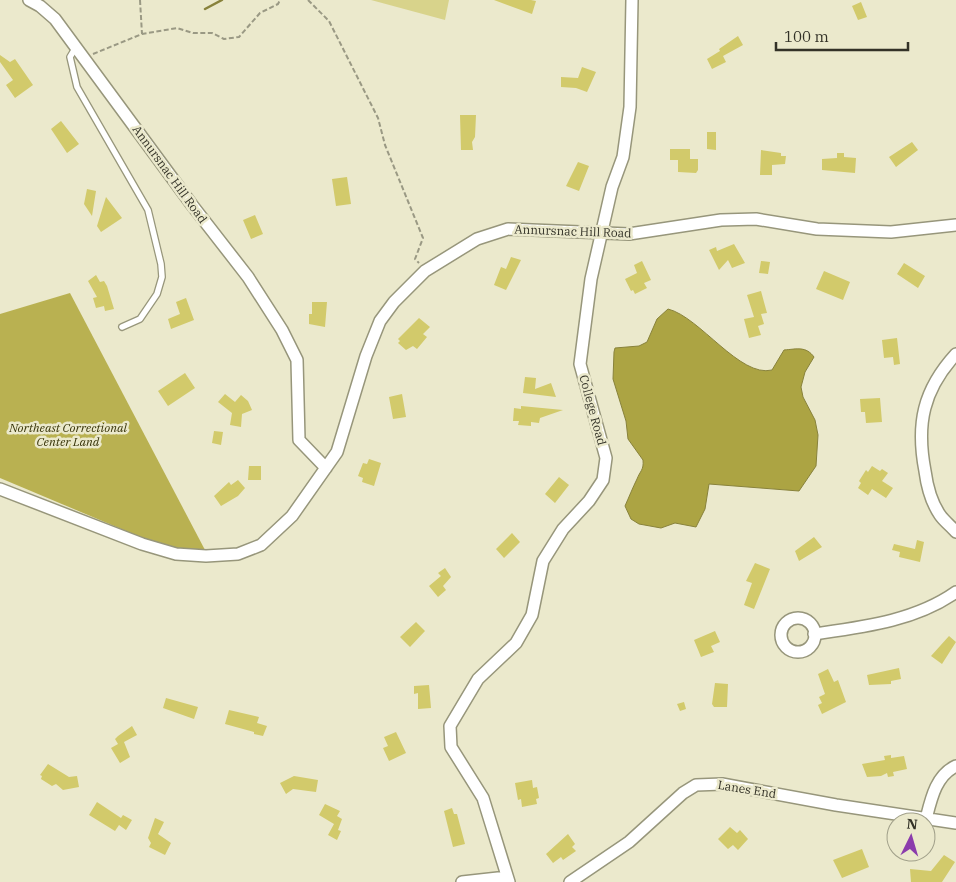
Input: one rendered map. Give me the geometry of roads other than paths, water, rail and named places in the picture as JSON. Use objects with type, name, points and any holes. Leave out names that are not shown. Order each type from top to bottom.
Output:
[{"type":"street","name":"Annursnac Hill Road","points":[[29,0],[40,6],[55,19],[248,276],[282,330],[297,360],[299,440],[326,468]]},
{"type":"street","name":"College Road","points":[[508,880],[483,798],[451,748],[450,726],[478,680],[516,643],[532,614],[547,555],[563,529],[589,501],[603,480],[606,458],[580,364],[591,279],[612,187],[623,157],[630,107],[632,0]]},
{"type":"street","name":"Annursnac Hill Road","points":[[0,489],[142,544],[176,554],[206,556],[238,554],[261,545],[292,516],[339,448],[352,396],[380,321],[394,302],[425,271],[477,239],[508,228],[630,234],[721,220],[756,219],[805,227],[883,232],[956,225]]},
{"type":"street","points":[[956,354],[942,370],[924,404],[920,444],[926,481],[933,504],[956,532]]},
{"type":"street","points":[[814,634],[897,619],[937,606],[956,592]]},
{"type":"street","points":[[928,812],[933,792],[940,779],[948,770],[956,766]]},
{"type":"street","name":"Lanes End","points":[[570,882],[629,842],[683,793],[696,785],[708,783],[722,784],[836,806],[886,813]]},
{"type":"street","name":"Lanes End","points":[[936,820],[956,823]]},
{"type":"street","points":[[462,882],[508,880]]},
{"type":"lane","points":[[76,47],[70,57],[78,87],[148,210],[161,264],[162,277],[157,294],[140,319],[122,327]]},
{"type":"waterway","points":[[205,9],[222,0]]},
{"type":"park label","name":"Northeast Correctional Center Land","points":[[68,434]]}]
